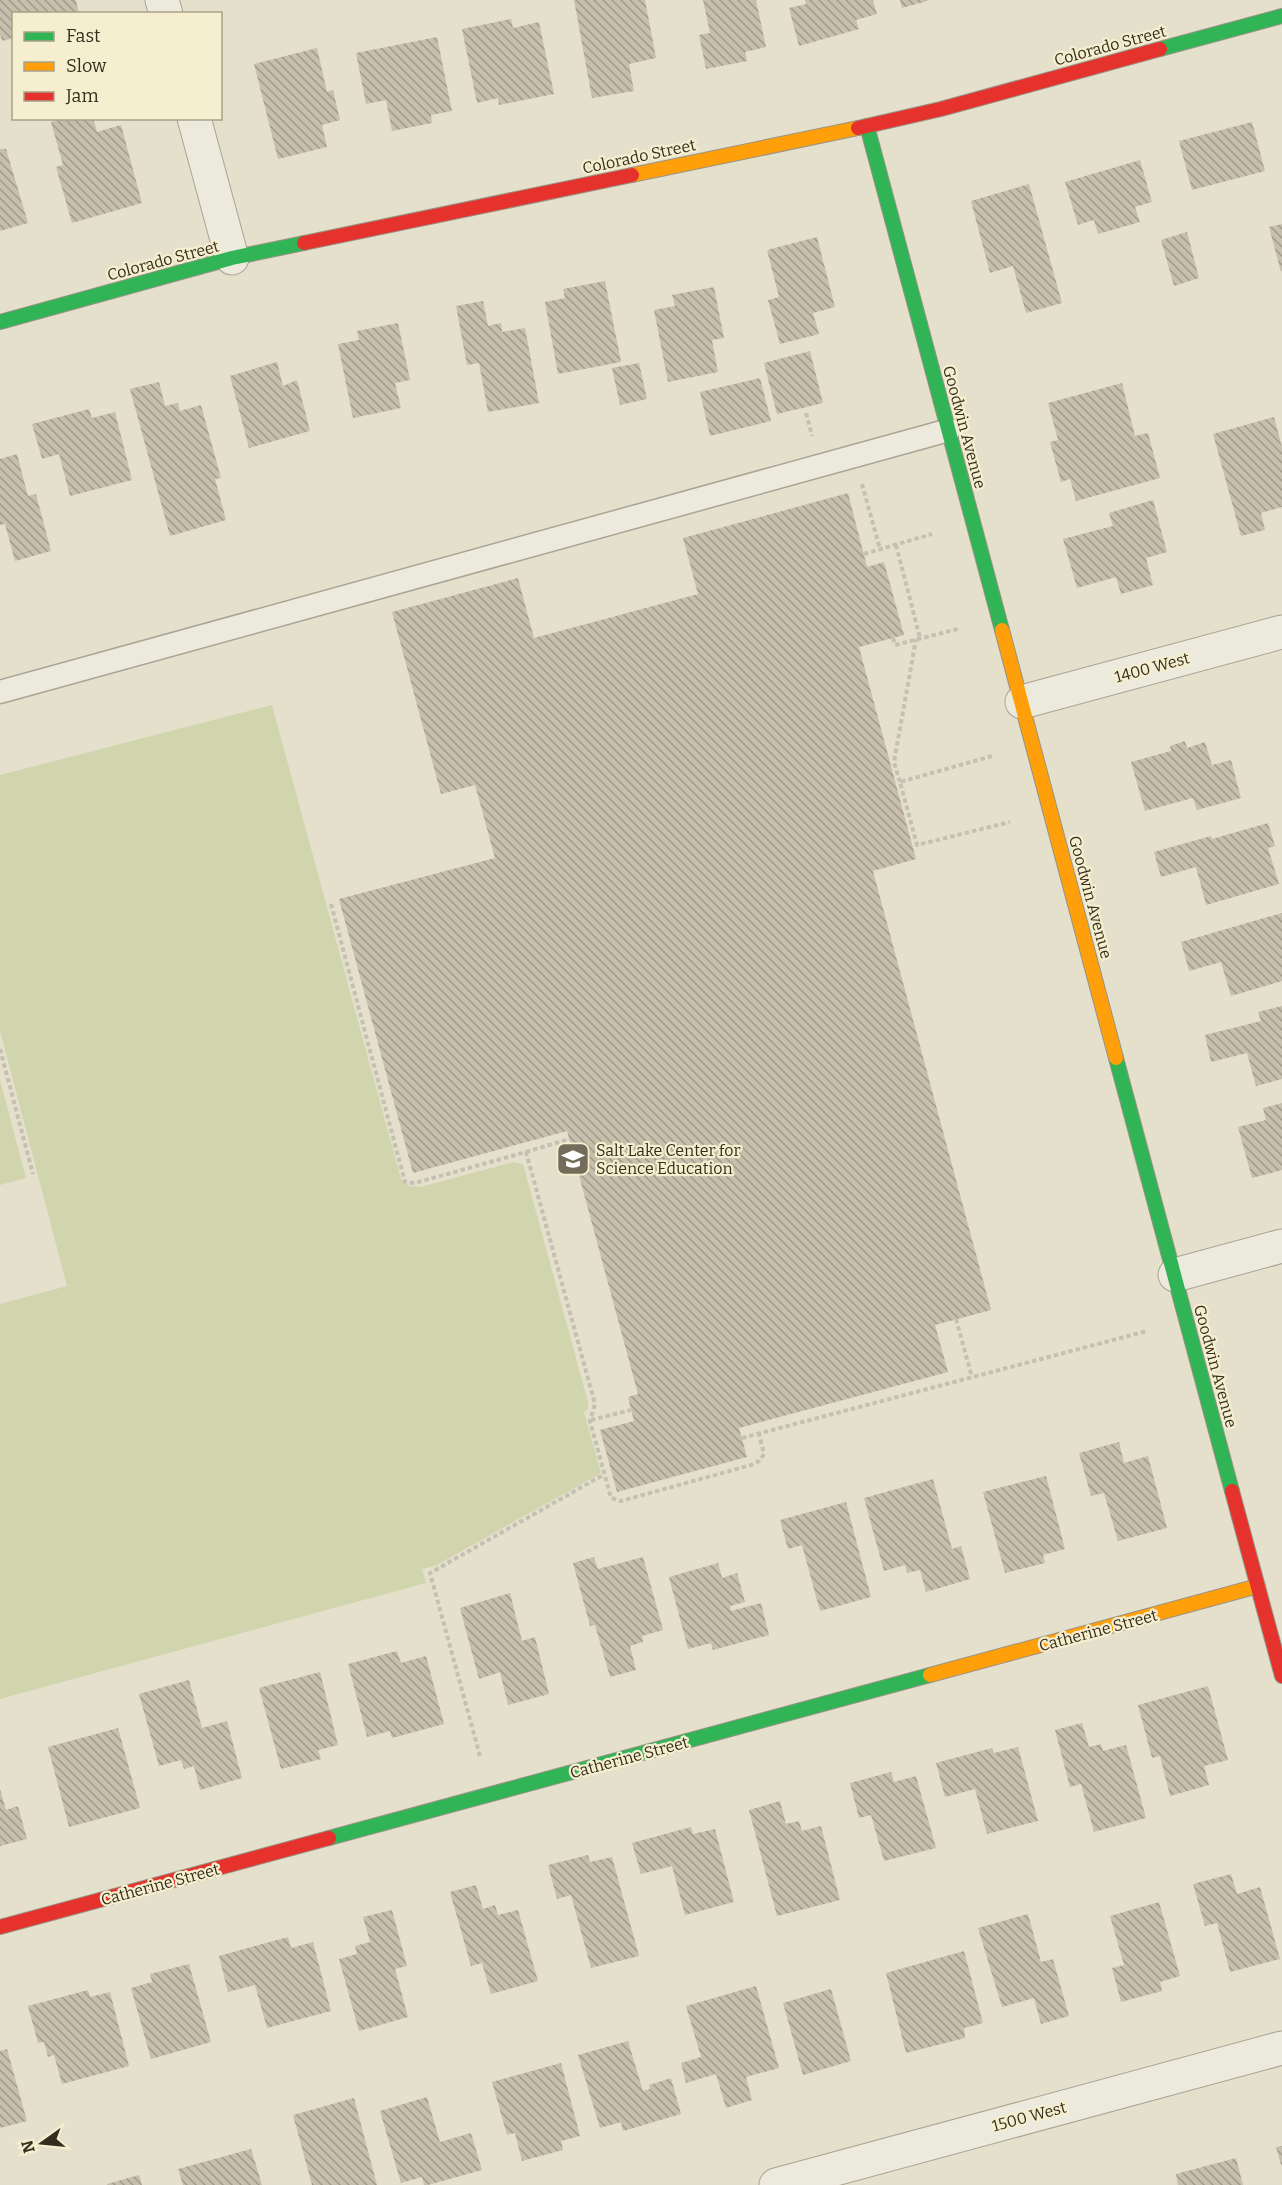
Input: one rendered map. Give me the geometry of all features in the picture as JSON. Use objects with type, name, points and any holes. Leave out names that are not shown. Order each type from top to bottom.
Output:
[{"type":"street","name":"Colorado Street","points":[[0,322],[232,258],[867,126],[952,106],[1282,16]]},
{"type":"street","points":[[195,120],[232,258]]},
{"type":"street","name":"Goodwin Avenue","points":[[867,126],[1282,1676]]},
{"type":"street","name":"1400 West","points":[[1022,702],[1282,632]]},
{"type":"street","points":[[1174,1275],[1282,1246]]},
{"type":"street","name":"Catherine Street","points":[[0,1927],[1258,1586]]},
{"type":"street","name":"1500 West","points":[[776,2185],[1282,2048]]},
{"type":"lane","points":[[0,692],[949,430]]},
{"type":"path","points":[[806,412],[814,446]]},
{"type":"path","points":[[860,475],[880,549]]},
{"type":"path","points":[[864,554],[933,534]]},
{"type":"path","points":[[896,545],[918,639],[894,762],[917,845],[1010,822]]},
{"type":"path","points":[[893,638],[895,645],[958,629]]},
{"type":"path","points":[[900,782],[992,756]]},
{"type":"path","points":[[331,903],[405,1182],[415,1183],[569,1138]]},
{"type":"path","points":[[0,1049],[33,1174]]},
{"type":"path","points":[[526,1152],[595,1404],[590,1420],[611,1498],[621,1501],[751,1465],[759,1461],[764,1454],[759,1434]]},
{"type":"path","points":[[956,1319],[972,1377]]},
{"type":"path","points":[[742,1438],[1147,1331]]},
{"type":"path","points":[[590,1420],[631,1410]]},
{"type":"path","points":[[480,1756],[430,1574],[603,1475]]},
{"type":"green space","points":[[272,705],[401,1179],[409,1186],[420,1187],[514,1162],[523,1164],[588,1402],[588,1409],[584,1412],[601,1473],[435,1566],[422,1569],[426,1583],[0,1699],[0,1304],[67,1286],[0,1031],[0,775]]},
{"type":"green space","points":[[0,1080],[26,1178],[0,1185]]},
{"type":"building","points":[[0,0],[76,0],[79,12],[12,12],[12,38],[2,41]]},
{"type":"building","points":[[574,0],[645,0],[656,58],[629,64],[634,91],[592,98]]},
{"type":"building","points":[[703,0],[756,0],[766,47],[745,52],[747,61],[706,69],[699,35],[710,33]]},
{"type":"building","points":[[805,0],[873,0],[877,14],[856,20],[859,29],[799,46],[789,8],[806,4]]},
{"type":"building","points":[[900,0],[927,0],[927,1],[902,8]]},
{"type":"building","points":[[511,19],[513,28],[539,22],[554,94],[499,105],[498,98],[477,103],[462,29]]},
{"type":"building","points":[[437,37],[452,111],[431,115],[432,123],[392,131],[386,100],[366,104],[356,53]]},
{"type":"building","points":[[317,48],[327,92],[333,90],[340,120],[322,125],[327,147],[278,159],[254,64]]},
{"type":"building","points":[[94,120],[97,132],[121,125],[142,203],[72,223],[56,167],[63,165],[51,122]]},
{"type":"building","points":[[1252,122],[1265,171],[1192,190],[1179,141]]},
{"type":"building","points":[[0,149],[6,149],[28,223],[0,231]]},
{"type":"building","points":[[1140,160],[1152,202],[1135,207],[1140,222],[1098,234],[1094,220],[1078,225],[1065,182]]},
{"type":"building","points":[[1029,184],[1062,303],[1026,313],[1013,266],[990,273],[971,201]]},
{"type":"building","points":[[1282,224],[1282,271],[1281,272],[1269,227]]},
{"type":"building","points":[[1187,232],[1199,278],[1174,286],[1161,240]]},
{"type":"building","points":[[817,237],[835,307],[813,313],[819,334],[780,344],[768,300],[779,297],[767,250]]},
{"type":"building","points":[[605,281],[621,362],[558,374],[545,302],[565,298],[563,289]]},
{"type":"building","points":[[714,287],[724,338],[712,340],[718,372],[668,382],[654,310],[675,306],[672,295]]},
{"type":"building","points":[[483,301],[488,326],[501,323],[502,332],[525,328],[539,403],[488,412],[479,363],[467,365],[456,306]]},
{"type":"building","points":[[398,323],[410,380],[395,383],[401,408],[353,418],[338,344],[359,340],[357,331]]},
{"type":"building","points":[[810,351],[823,403],[777,414],[764,363]]},
{"type":"building","points":[[277,362],[283,386],[297,380],[310,431],[249,448],[230,376]]},
{"type":"building","points":[[639,363],[647,399],[620,405],[612,368]]},
{"type":"building","points":[[760,378],[771,421],[710,436],[700,392]]},
{"type":"building","points":[[159,382],[165,406],[178,403],[180,411],[201,405],[221,478],[215,479],[226,520],[170,536],[130,389]]},
{"type":"building","points":[[1122,383],[1135,436],[1148,433],[1160,478],[1076,501],[1070,479],[1061,482],[1050,442],[1058,440],[1048,403]]},
{"type":"building","points":[[89,409],[92,418],[115,412],[132,480],[70,496],[59,454],[42,459],[32,424]]},
{"type":"building","points":[[1274,417],[1282,447],[1282,507],[1261,513],[1265,530],[1241,536],[1213,434]]},
{"type":"building","points":[[17,454],[28,496],[36,494],[51,551],[15,561],[5,524],[0,525],[0,459]]},
{"type":"building","name":"Salt Lake Center for Science Education","points":[[848,493],[867,567],[884,562],[904,635],[859,647],[916,859],[873,871],[991,1310],[935,1325],[948,1372],[739,1428],[747,1457],[617,1492],[600,1430],[634,1421],[628,1397],[638,1394],[567,1131],[413,1173],[339,899],[495,858],[475,785],[441,794],[392,612],[518,578],[534,638],[698,594],[683,538]]},
{"type":"building","points":[[1153,500],[1167,552],[1146,558],[1153,585],[1121,594],[1116,577],[1077,588],[1063,539],[1113,526],[1109,513]]},
{"type":"building","points":[[1185,741],[1187,748],[1205,742],[1212,765],[1231,760],[1241,798],[1197,810],[1193,798],[1145,811],[1131,762],[1171,751],[1170,746]]},
{"type":"building","points":[[1268,823],[1275,846],[1268,848],[1279,884],[1206,905],[1196,867],[1161,877],[1154,852]]},
{"type":"building","points":[[1282,913],[1282,981],[1231,996],[1221,962],[1189,971],[1181,942]]},
{"type":"building","points":[[1282,1006],[1282,1079],[1256,1086],[1247,1053],[1211,1062],[1205,1035],[1261,1021],[1258,1012]]},
{"type":"building","points":[[1282,1103],[1282,1170],[1252,1178],[1238,1127],[1266,1120],[1263,1108]]},
{"type":"building","points":[[1119,1442],[1124,1463],[1148,1456],[1167,1528],[1118,1541],[1104,1493],[1091,1496],[1079,1453]]},
{"type":"building","points":[[1046,1476],[1065,1549],[1043,1555],[1045,1563],[1005,1573],[983,1492]]},
{"type":"building","points":[[933,1479],[952,1549],[961,1546],[970,1579],[926,1592],[920,1570],[907,1573],[905,1565],[884,1571],[864,1498]]},
{"type":"building","points":[[846,1502],[871,1597],[820,1611],[802,1545],[788,1549],[780,1520]]},
{"type":"building","points":[[594,1557],[598,1569],[643,1557],[663,1630],[642,1636],[643,1642],[630,1646],[636,1670],[610,1677],[595,1625],[590,1626],[573,1563]]},
{"type":"building","points":[[718,1563],[722,1578],[737,1573],[745,1602],[730,1606],[731,1611],[761,1603],[769,1635],[713,1650],[711,1643],[688,1649],[669,1577]]},
{"type":"building","points":[[510,1593],[522,1641],[535,1637],[549,1694],[508,1705],[500,1672],[479,1679],[460,1608]]},
{"type":"building","points":[[397,1651],[401,1663],[426,1656],[444,1724],[392,1738],[390,1731],[367,1737],[348,1664]]},
{"type":"building","points":[[320,1672],[338,1745],[318,1750],[321,1759],[281,1769],[259,1688]]},
{"type":"building","points":[[189,1680],[202,1728],[227,1721],[242,1778],[200,1790],[194,1766],[184,1769],[181,1760],[159,1766],[139,1694]]},
{"type":"building","points":[[1208,1686],[1228,1760],[1204,1766],[1209,1785],[1170,1796],[1160,1756],[1152,1758],[1138,1705]]},
{"type":"building","points":[[1082,1723],[1089,1747],[1101,1744],[1103,1751],[1126,1745],[1146,1818],[1094,1832],[1081,1784],[1070,1787],[1055,1730]]},
{"type":"building","points":[[118,1728],[140,1808],[69,1827],[48,1747]]},
{"type":"building","points":[[1018,1747],[1038,1821],[987,1834],[975,1789],[945,1797],[936,1763],[992,1748],[994,1753]]},
{"type":"building","points":[[891,1772],[894,1782],[916,1776],[936,1848],[884,1861],[871,1815],[859,1818],[850,1783]]},
{"type":"building","points":[[0,1789],[6,1810],[18,1806],[27,1839],[0,1846]]},
{"type":"building","points":[[780,1801],[786,1824],[799,1821],[802,1831],[821,1826],[840,1900],[777,1916],[749,1810]]},
{"type":"building","points":[[691,1827],[693,1834],[715,1829],[734,1902],[685,1915],[672,1866],[641,1874],[632,1843]]},
{"type":"building","points":[[588,1855],[590,1862],[612,1857],[639,1956],[591,1968],[571,1895],[557,1899],[548,1865]]},
{"type":"building","points":[[1231,1874],[1237,1894],[1260,1887],[1280,1959],[1230,1972],[1217,1923],[1205,1926],[1193,1884]]},
{"type":"building","points":[[476,1885],[483,1909],[495,1905],[498,1915],[518,1910],[538,1981],[491,1994],[482,1963],[471,1966],[450,1892]]},
{"type":"building","points":[[1159,1902],[1180,1976],[1160,1982],[1162,1991],[1121,2002],[1112,1968],[1124,1965],[1110,1916]]},
{"type":"building","points":[[392,1910],[407,1966],[395,1969],[408,2017],[359,2031],[339,1959],[357,1954],[355,1946],[370,1942],[363,1917]]},
{"type":"building","points":[[1028,1914],[1041,1962],[1053,1959],[1069,2016],[1041,2024],[1034,1998],[1002,2007],[978,1928]]},
{"type":"building","points":[[288,1937],[291,1948],[313,1942],[331,2011],[267,2028],[255,1985],[228,1992],[219,1956]]},
{"type":"building","points":[[964,1951],[983,2023],[964,2028],[965,2038],[906,2053],[886,1973]]},
{"type":"building","points":[[189,1964],[211,2042],[151,2059],[131,1988],[152,1982],[150,1974]]},
{"type":"building","points":[[756,1986],[779,2068],[746,2077],[752,2100],[726,2108],[716,2074],[686,2083],[681,2063],[701,2057],[686,2006]]},
{"type":"building","points":[[831,1989],[851,2061],[803,2075],[783,2003]]},
{"type":"building","points":[[88,1990],[90,1997],[110,1992],[129,2066],[62,2084],[54,2055],[48,2057],[44,2042],[38,2043],[28,2006]]},
{"type":"building","points":[[628,2041],[643,2091],[650,2089],[649,2085],[671,2078],[681,2114],[623,2131],[621,2122],[600,2128],[578,2055]]},
{"type":"building","points":[[7,2049],[27,2121],[0,2128],[0,2051]]},
{"type":"building","points":[[561,2063],[580,2136],[561,2141],[563,2150],[522,2161],[515,2133],[507,2135],[492,2082]]},
{"type":"building","points":[[427,2097],[440,2142],[471,2133],[482,2170],[428,2185],[424,2185],[422,2177],[401,2183],[380,2111]]},
{"type":"building","points":[[354,2098],[377,2185],[312,2185],[293,2115]]},
{"type":"building","points":[[1282,2146],[1282,2165],[1281,2165],[1276,2147]]},
{"type":"building","points":[[251,2149],[262,2185],[183,2185],[178,2169]]},
{"type":"building","points":[[1236,2158],[1243,2185],[1178,2185],[1176,2174]]},
{"type":"building","points":[[139,2175],[142,2185],[107,2185],[107,2184]]},
{"type":"traffic: fast","points":[[1160,49],[1282,16]]},
{"type":"traffic: fast","points":[[867,126],[1002,630]]},
{"type":"traffic: fast","points":[[0,322],[232,258],[304,243]]},
{"type":"traffic: fast","points":[[1116,1058],[1232,1491]]},
{"type":"traffic: fast","points":[[329,1838],[930,1675]]},
{"type":"traffic: slow","points":[[632,175],[858,128]]},
{"type":"traffic: slow","points":[[1002,630],[1116,1058]]},
{"type":"traffic: slow","points":[[930,1675],[1258,1586]]},
{"type":"traffic: jam","points":[[858,128],[941,109],[1160,49]]},
{"type":"traffic: jam","points":[[304,243],[632,175]]},
{"type":"traffic: jam","points":[[1232,1491],[1282,1676]]},
{"type":"traffic: jam","points":[[0,1927],[329,1838]]},
{"type":"place","name":"Salt Lake Center for Science Education","points":[[573,1159]]}]
